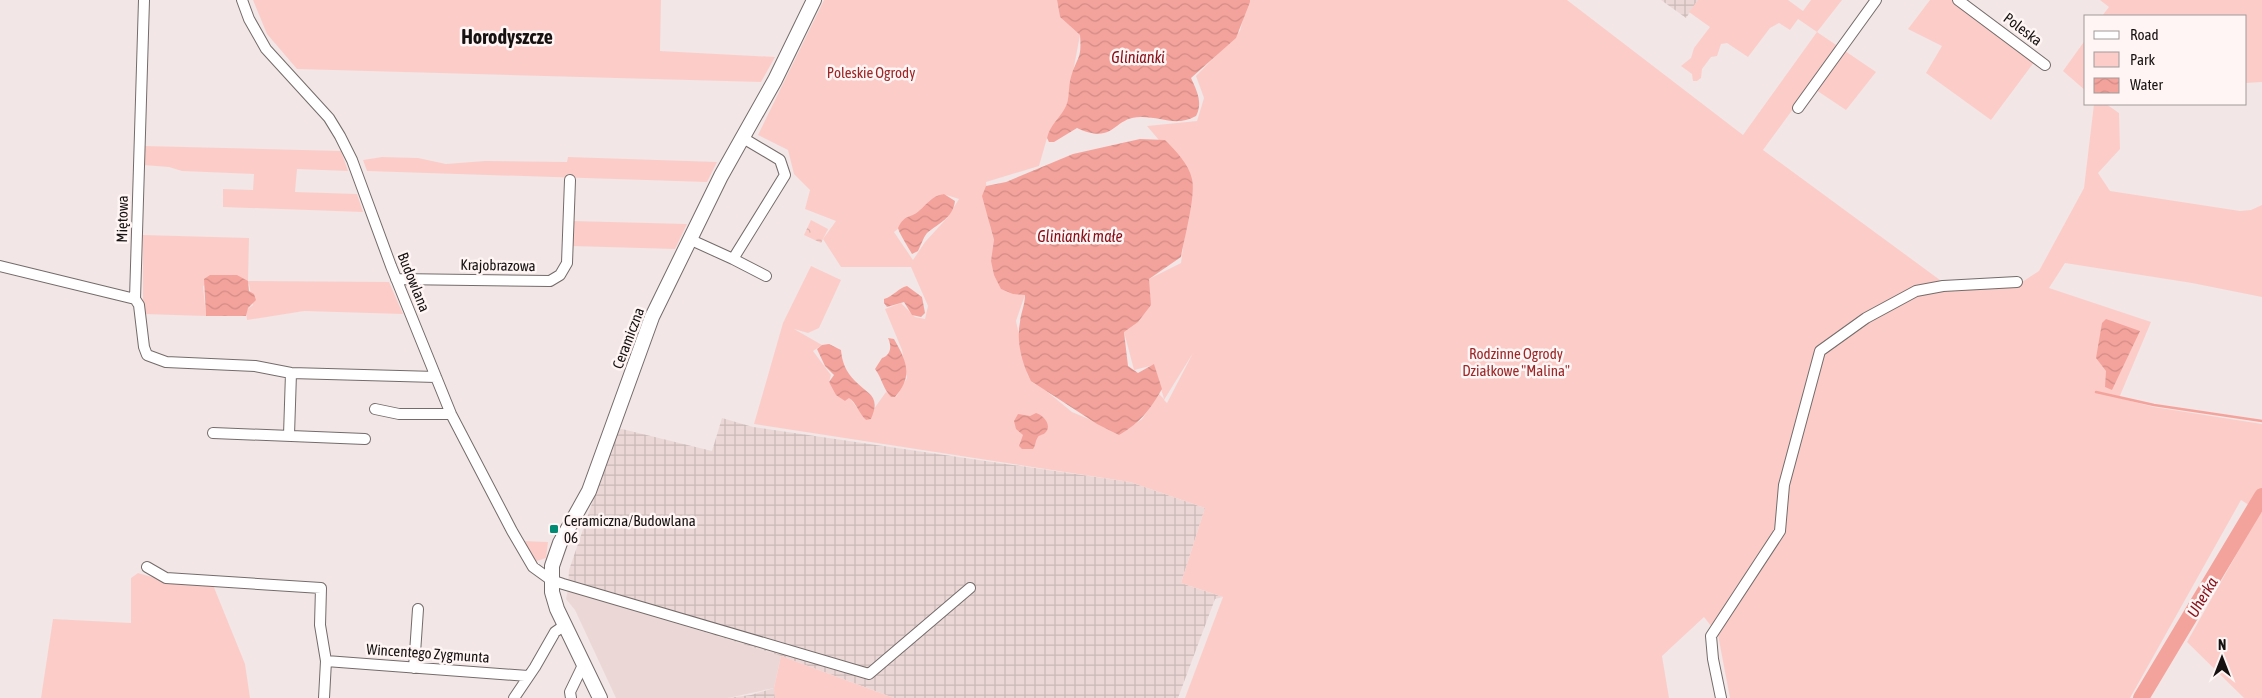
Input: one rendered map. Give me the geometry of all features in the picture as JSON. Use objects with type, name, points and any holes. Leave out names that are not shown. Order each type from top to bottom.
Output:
[{"type":"street","name":"Miętowa","points":[[144,0],[135,299],[140,312],[144,347],[147,355],[155,360],[182,364],[255,366],[291,373],[436,377]]},
{"type":"street","name":"Budowlana","points":[[242,0],[249,19],[266,49],[328,118],[340,136],[352,160],[396,279],[451,414],[516,539],[534,567],[551,580]]},
{"type":"street","name":"Ceramiczna","points":[[600,698],[553,600],[551,580],[555,555],[589,491],[652,316],[743,138],[776,80],[814,0]]},
{"type":"street","points":[[1798,108],[1876,0]]},
{"type":"street","name":"Poleska","points":[[1958,0],[2045,65]]},
{"type":"street","points":[[733,259],[785,175],[780,160],[743,138]]},
{"type":"street","name":"Krajobrazowa","points":[[396,279],[550,281],[560,275],[568,263],[570,180]]},
{"type":"street","points":[[690,239],[766,276]]},
{"type":"street","points":[[0,266],[135,299]]},
{"type":"street","points":[[1722,698],[1713,659],[1711,636],[1780,531],[1784,485],[1820,351],[1866,318],[1916,292],[1944,286],[2017,282]]},
{"type":"street","points":[[289,435],[291,373]]},
{"type":"street","points":[[376,409],[399,414],[451,414]]},
{"type":"street","points":[[213,433],[365,439]]},
{"type":"street","points":[[147,568],[166,578],[321,588],[320,625],[326,661],[324,698]]},
{"type":"street","points":[[551,580],[869,674],[970,588]]},
{"type":"street","points":[[414,668],[418,609]]},
{"type":"street","points":[[514,698],[554,632],[565,625]]},
{"type":"street","name":"Wincentego Zygmunta","points":[[326,661],[528,676]]},
{"type":"street","points":[[572,698],[570,692],[584,663]]},
{"type":"shaded area","points":[[1661,0],[1698,0],[1686,18]]},
{"type":"shaded area","points":[[722,418],[753,427],[1130,482],[1205,508],[1181,583],[1223,597],[1215,599],[1178,698],[894,698],[781,656],[568,589],[569,570],[618,428],[712,451]]},
{"type":"shaded area","points":[[568,589],[781,656],[774,688],[728,698],[616,698],[575,610],[566,599]]},
{"type":"shaded area","points":[[774,688],[775,698],[728,698],[751,695]]},
{"type":"green space","points":[[253,0],[661,0],[660,51],[775,57],[761,82],[297,69],[267,34]]},
{"type":"green space","name":"Rodzinne Ogrody Działkowe \"Malina\"","points":[[824,0],[1057,0],[1060,17],[1080,35],[1065,115],[1047,138],[1039,166],[986,182],[990,226],[994,240],[1025,295],[1016,321],[1028,376],[1072,412],[1122,433],[1142,419],[1159,394],[1164,399],[1154,365],[1134,370],[1124,332],[1149,279],[1181,263],[1192,179],[1147,126],[1197,121],[1204,98],[1196,76],[1240,31],[1248,0],[1567,0],[1743,135],[1817,32],[1876,72],[1846,110],[1810,86],[1763,150],[1944,283],[2019,284],[2039,271],[2084,188],[2094,105],[2107,105],[2119,113],[2120,149],[2098,173],[2110,191],[2240,211],[2251,210],[2262,205],[2262,297],[2192,283],[2065,263],[2049,288],[2151,322],[2119,398],[2154,407],[2262,424],[2262,489],[2252,507],[2241,500],[2130,698],[1730,698],[1718,635],[1704,617],[1662,656],[1669,698],[1185,698],[1223,597],[1181,583],[1205,508],[1130,482],[754,424],[783,323],[811,266],[841,280],[819,328],[808,333],[794,329],[822,345],[813,351],[831,375],[829,382],[845,401],[849,397],[866,420],[886,392],[896,397],[907,378],[902,350],[885,309],[901,303],[915,317],[925,319],[928,306],[911,267],[841,267],[823,239],[836,221],[805,209],[810,190],[794,174],[788,150],[758,135]],"holes":[[[943,194],[959,199],[947,218],[925,242],[913,260],[894,232]],[[1193,353],[1167,403],[1164,400]]]},
{"type":"green space","points":[[1698,0],[1788,0],[1803,11],[1811,0],[1842,0],[1817,32],[1798,19],[1790,30],[1779,23],[1770,28],[1748,57],[1727,43],[1721,44],[1717,56],[1711,57],[1702,69],[1701,78],[1697,81],[1693,81],[1692,74],[1681,66],[1691,58],[1694,48],[1710,27],[1689,12]]},
{"type":"green space","points":[[1930,0],[1952,0],[2035,61],[1991,120],[1926,73],[1942,46],[1908,29]]},
{"type":"green space","points":[[2100,0],[2262,0],[2262,82],[2247,83],[2247,15],[2103,15],[2109,7]]},
{"type":"green space","points":[[2084,42],[2084,89],[2063,71]]},
{"type":"green space","points":[[144,146],[341,151],[348,171],[297,169],[295,192],[357,194],[363,212],[223,207],[223,189],[253,190],[254,174],[182,171],[169,167],[143,165]]},
{"type":"green space","points":[[382,157],[418,158],[446,164],[485,161],[567,162],[568,157],[717,162],[707,182],[367,171],[363,160]]},
{"type":"green space","points":[[811,220],[828,229],[821,243],[804,235]]},
{"type":"green space","points":[[572,221],[687,224],[675,249],[571,246]]},
{"type":"green space","points":[[143,235],[249,238],[248,281],[389,282],[403,314],[304,311],[247,320],[246,310],[253,305],[249,284],[234,275],[203,286],[206,316],[143,314]]},
{"type":"green space","points":[[2262,509],[2262,698],[2244,698],[2187,642]]},
{"type":"green space","points":[[522,541],[548,542],[546,558],[534,562]]},
{"type":"green space","points":[[138,573],[162,580],[213,585],[245,664],[250,698],[41,698],[53,619],[131,623],[131,578]]},
{"type":"green space","points":[[781,656],[894,698],[775,698],[774,688]]},
{"type":"water","name":"Glinianki","points":[[1057,0],[1250,0],[1250,2],[1236,38],[1191,78],[1199,102],[1196,116],[1182,121],[1169,121],[1149,117],[1132,118],[1107,132],[1099,134],[1090,133],[1077,128],[1054,142],[1049,142],[1047,138],[1050,129],[1067,105],[1070,81],[1080,49],[1080,35],[1060,17]]},
{"type":"water","name":"Glinianki małe","points":[[1140,139],[1165,140],[1185,163],[1193,186],[1181,257],[1149,279],[1151,305],[1138,322],[1124,332],[1128,366],[1138,373],[1154,364],[1162,389],[1144,415],[1133,426],[1119,435],[1097,424],[1031,381],[1019,345],[1019,329],[1025,295],[1013,294],[1001,289],[994,275],[991,261],[994,240],[982,196],[986,186],[1006,182],[1073,154]]},
{"type":"water","points":[[944,194],[955,201],[954,207],[945,220],[927,233],[918,251],[912,254],[898,228],[903,220],[917,213],[933,198]]},
{"type":"water","points":[[210,275],[237,275],[248,281],[249,291],[254,294],[256,300],[248,308],[246,316],[206,316],[204,279]]},
{"type":"water","points":[[907,286],[922,297],[925,313],[921,317],[912,315],[904,302],[887,307],[884,303],[884,299]]},
{"type":"water","points":[[2106,319],[2140,331],[2112,390],[2105,387],[2106,371],[2096,358],[2102,323]]},
{"type":"water","points":[[888,338],[894,339],[905,361],[906,368],[905,382],[895,397],[891,397],[888,394],[875,369],[882,358],[889,352],[890,344]]},
{"type":"water","points":[[829,344],[841,350],[843,363],[849,374],[872,397],[875,405],[871,419],[866,420],[854,402],[849,398],[845,401],[836,395],[829,382],[834,375],[825,366],[817,349],[822,345]]},
{"type":"water","points":[[1036,413],[1048,424],[1047,430],[1038,437],[1033,449],[1022,449],[1019,446],[1023,435],[1016,429],[1014,421],[1018,414],[1030,416]]},
{"type":"waterway","points":[[2096,392],[2154,405],[2262,421]]},
{"type":"waterway","name":"Uherka","points":[[2141,698],[2262,496]]},
{"type":"place","name":"Ceramiczna/Budowlana 06","points":[[554,529]]},
{"type":"district","name":"Horodyszcze","points":[[507,36]]},
{"type":"park label","name":"Poleskie Ogrody","points":[[871,72]]}]
